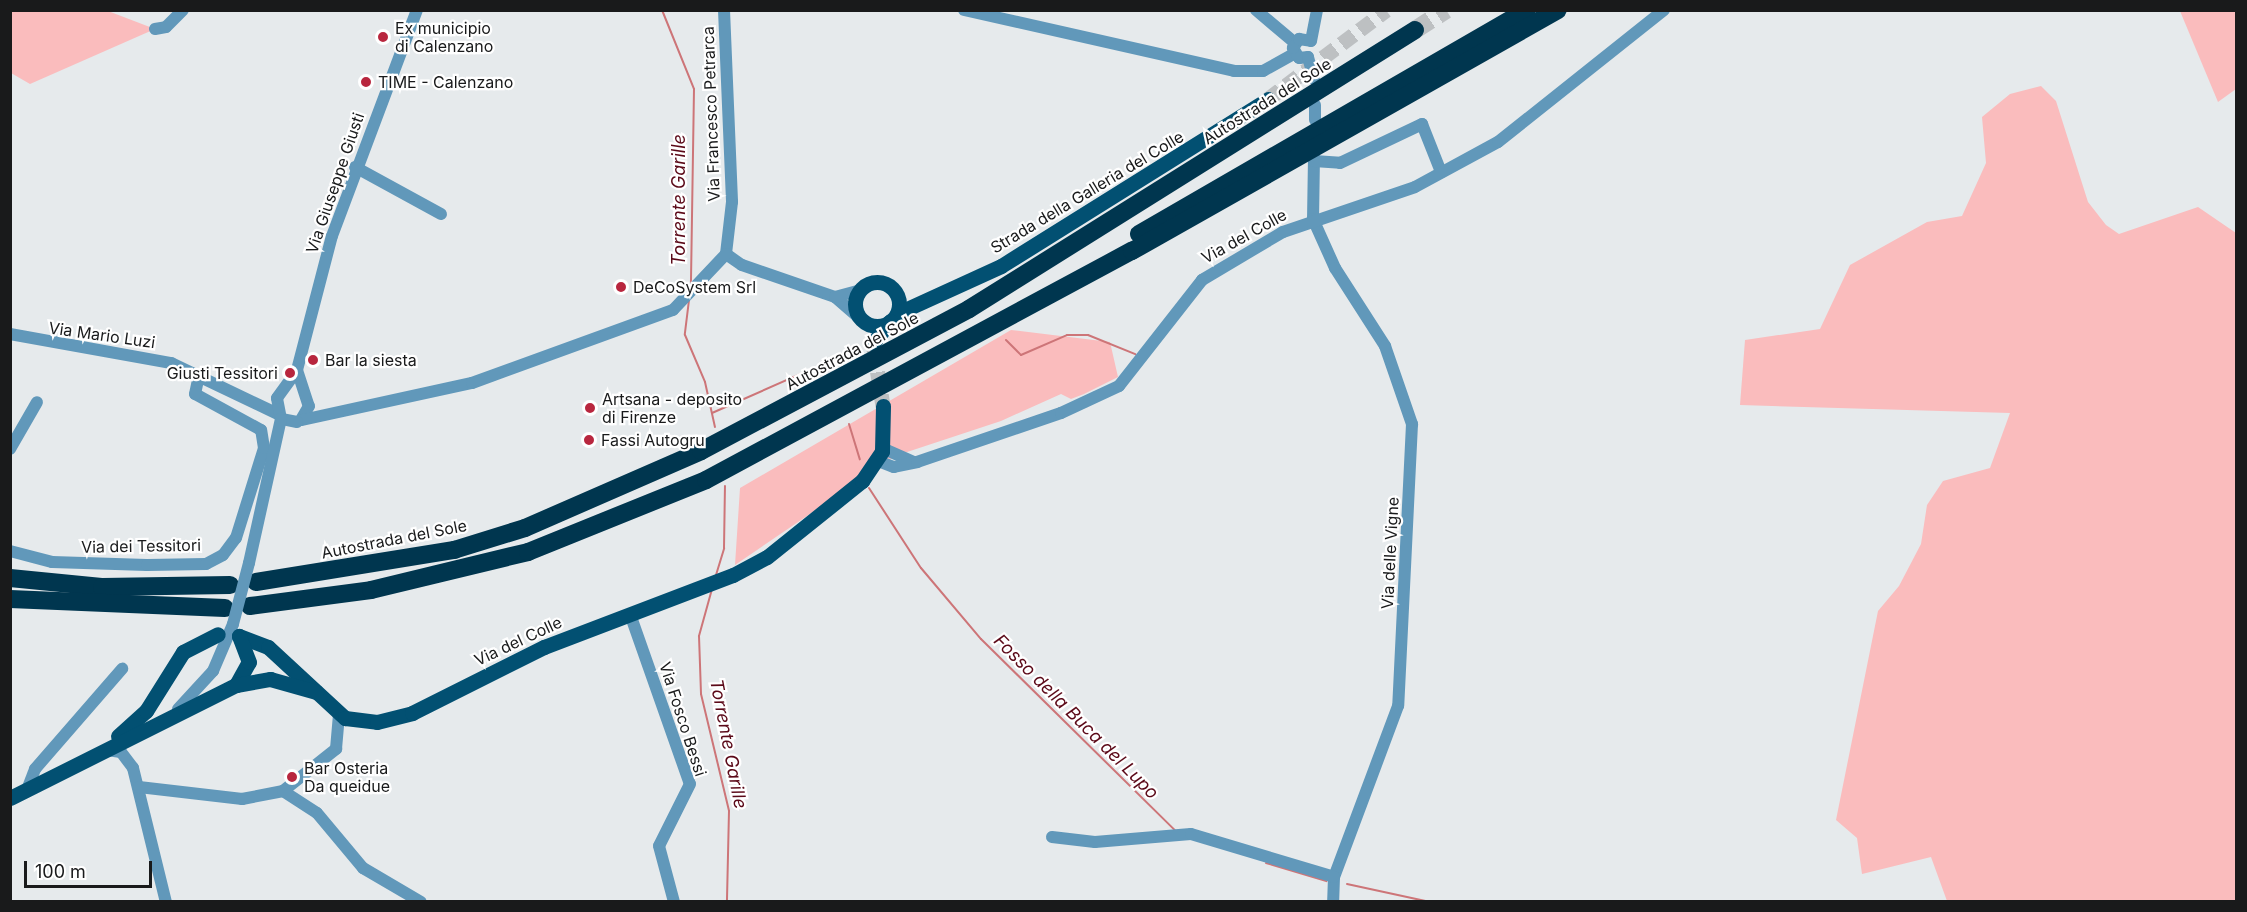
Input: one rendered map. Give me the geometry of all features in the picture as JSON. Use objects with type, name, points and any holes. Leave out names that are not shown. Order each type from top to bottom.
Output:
[{"type":"highway","points":[[953,348],[1228,178],[1527,10]]},
{"type":"highway","points":[[250,606],[371,590],[528,552],[706,480],[748,460],[953,348],[1558,10]]},
{"type":"highway","name":"Autostrada del Sole","points":[[256,582],[454,550],[525,528],[701,451],[969,309],[1414,30]]},
{"type":"highway","points":[[10,578],[102,587],[230,585]]},
{"type":"highway","points":[[10,599],[232,623]]},
{"type":"main road","name":"Strada della Galleria del Colle","points":[[894,317],[917,300],[1001,266],[1268,99]]},
{"type":"main road","points":[[896,292],[894,317],[861,319],[853,306],[858,291],[881,285],[917,300]]},
{"type":"main road","points":[[880,455],[883,406]]},
{"type":"main road","name":"Via del Colle","points":[[339,714],[364,722],[412,713],[544,648],[733,575],[767,557],[854,488],[880,455]]},
{"type":"main road","points":[[232,623],[249,662],[236,685]]},
{"type":"main road","points":[[232,623],[268,648],[339,714]]},
{"type":"main road","points":[[104,750],[146,711],[183,652],[218,634]]},
{"type":"main road","points":[[11,798],[236,685],[270,679],[316,692]]},
{"type":"street","points":[[155,29],[166,27],[183,10]]},
{"type":"street","name":"Via Giuseppe Giusti","points":[[150,727],[183,705],[213,671],[232,623],[279,440],[283,392],[297,370],[355,166],[417,10]]},
{"type":"street","name":"Via Francesco Petrarca","points":[[724,10],[732,202],[726,254]]},
{"type":"street","points":[[964,10],[1234,71],[1263,71],[1295,48],[1311,41]]},
{"type":"street","points":[[1256,10],[1295,48],[1308,57]]},
{"type":"street","points":[[1314,79],[1308,57],[1317,10]]},
{"type":"street","name":"Via del Colle","points":[[880,455],[917,462],[1061,413],[1119,386],[1202,280],[1313,219],[1415,187],[1498,142],[1664,10]]},
{"type":"street","points":[[1315,105],[1315,120]]},
{"type":"street","points":[[1313,219],[1314,159],[1340,163],[1422,124],[1441,172]]},
{"type":"street","points":[[355,166],[441,214]]},
{"type":"street","name":"Via delle Vigne","points":[[1313,219],[1335,268],[1385,346],[1412,424],[1398,706],[1334,877],[1333,902]]},
{"type":"street","points":[[280,416],[299,421],[472,383],[673,310],[726,254],[742,265],[835,297],[861,319]]},
{"type":"street","points":[[835,297],[858,291]]},
{"type":"street","name":"Via Mario Luzi","points":[[10,334],[36,343],[146,356],[199,375],[253,400],[280,416]]},
{"type":"street","name":"Via Giuseppe Giusti","points":[[297,370],[301,392],[309,406],[299,421]]},
{"type":"street","name":"Via dei Tessitori","points":[[10,551],[52,562],[147,565],[206,564],[223,555],[236,538],[264,448],[261,430],[195,393],[199,375]]},
{"type":"street","points":[[253,400],[283,392],[301,392]]},
{"type":"street","points":[[10,449],[37,402]]},
{"type":"street","points":[[279,440],[299,421]]},
{"type":"street","name":"Via Fosco Bessi","points":[[630,614],[690,784],[659,846],[674,902]]},
{"type":"street","points":[[27,790],[35,769],[122,669]]},
{"type":"street","points":[[139,787],[242,799],[283,791],[336,749],[339,714]]},
{"type":"street","points":[[133,768],[134,745],[150,727]]},
{"type":"street","points":[[104,750],[121,752],[133,768],[166,902]]},
{"type":"street","points":[[283,791],[317,813],[363,868],[421,902]]},
{"type":"street","points":[[1052,837],[1095,842],[1191,834],[1334,877]]},
{"type":"shaded area","points":[[11,11],[108,11],[155,29],[30,84],[11,73]]},
{"type":"shaded area","points":[[2180,11],[2236,11],[2236,89],[2218,102]]},
{"type":"shaded area","points":[[2041,86],[2056,101],[2088,202],[2106,225],[2119,234],[2198,207],[2236,233],[2236,901],[1947,901],[1931,857],[1862,874],[1857,838],[1836,820],[1878,611],[1899,586],[1921,544],[1927,505],[1943,481],[1990,468],[2010,413],[1740,405],[1745,340],[1820,329],[1850,265],[1927,222],[1962,216],[1986,163],[1982,117],[2010,94]]},
{"type":"shaded area","points":[[1011,330],[1110,342],[1118,377],[1071,399],[1061,394],[1001,421],[895,456],[735,565],[740,488]]},
{"type":"waterway","name":"Torrente Garille","points":[[662,10],[694,89],[691,283]]},
{"type":"waterway","name":"Torrente Garille","points":[[689,300],[685,335],[705,382],[715,427]]},
{"type":"waterway","points":[[1006,340],[1021,355],[1067,335],[1088,335],[1135,354]]},
{"type":"waterway","name":"Fosso della Buca del Lupo","points":[[712,413],[814,368],[817,373]]},
{"type":"waterway","name":"Fosso della Buca del Lupo","points":[[849,424],[860,459]]},
{"type":"waterway","name":"Torrente Garille","points":[[716,575],[724,548],[725,486]]},
{"type":"waterway","name":"Fosso della Buca del Lupo","points":[[869,488],[921,568],[981,639],[1176,831]]},
{"type":"waterway","name":"Torrente Garille","points":[[712,589],[699,636],[701,694],[729,811],[727,902]]},
{"type":"waterway","name":"Fosso della Buca del Lupo","points":[[1266,863],[1326,881]]},
{"type":"waterway","name":"Fosso della Buca del Lupo","points":[[1347,884],[1430,902]]},
{"type":"tunnel","points":[[1268,99],[1386,10]]},
{"type":"tunnel","points":[[1415,30],[1446,10]]},
{"type":"tunnel","points":[[874,349],[883,406]]},
{"type":"place","name":"Ex municipio di Calenzano","points":[[383,37]]},
{"type":"place","name":"TIME - Calenzano","points":[[366,82]]},
{"type":"place","name":"DeCoSystem Srl","points":[[621,287]]},
{"type":"place","name":"Bar la siesta","points":[[313,360]]},
{"type":"place","name":"Giusti Tessitori","points":[[290,373]]},
{"type":"place","name":"Artsana - deposito di Firenze","points":[[590,408]]},
{"type":"place","name":"Fassi Autogru","points":[[589,440]]},
{"type":"place","name":"Bar Osteria Da queidue","points":[[292,777]]}]
